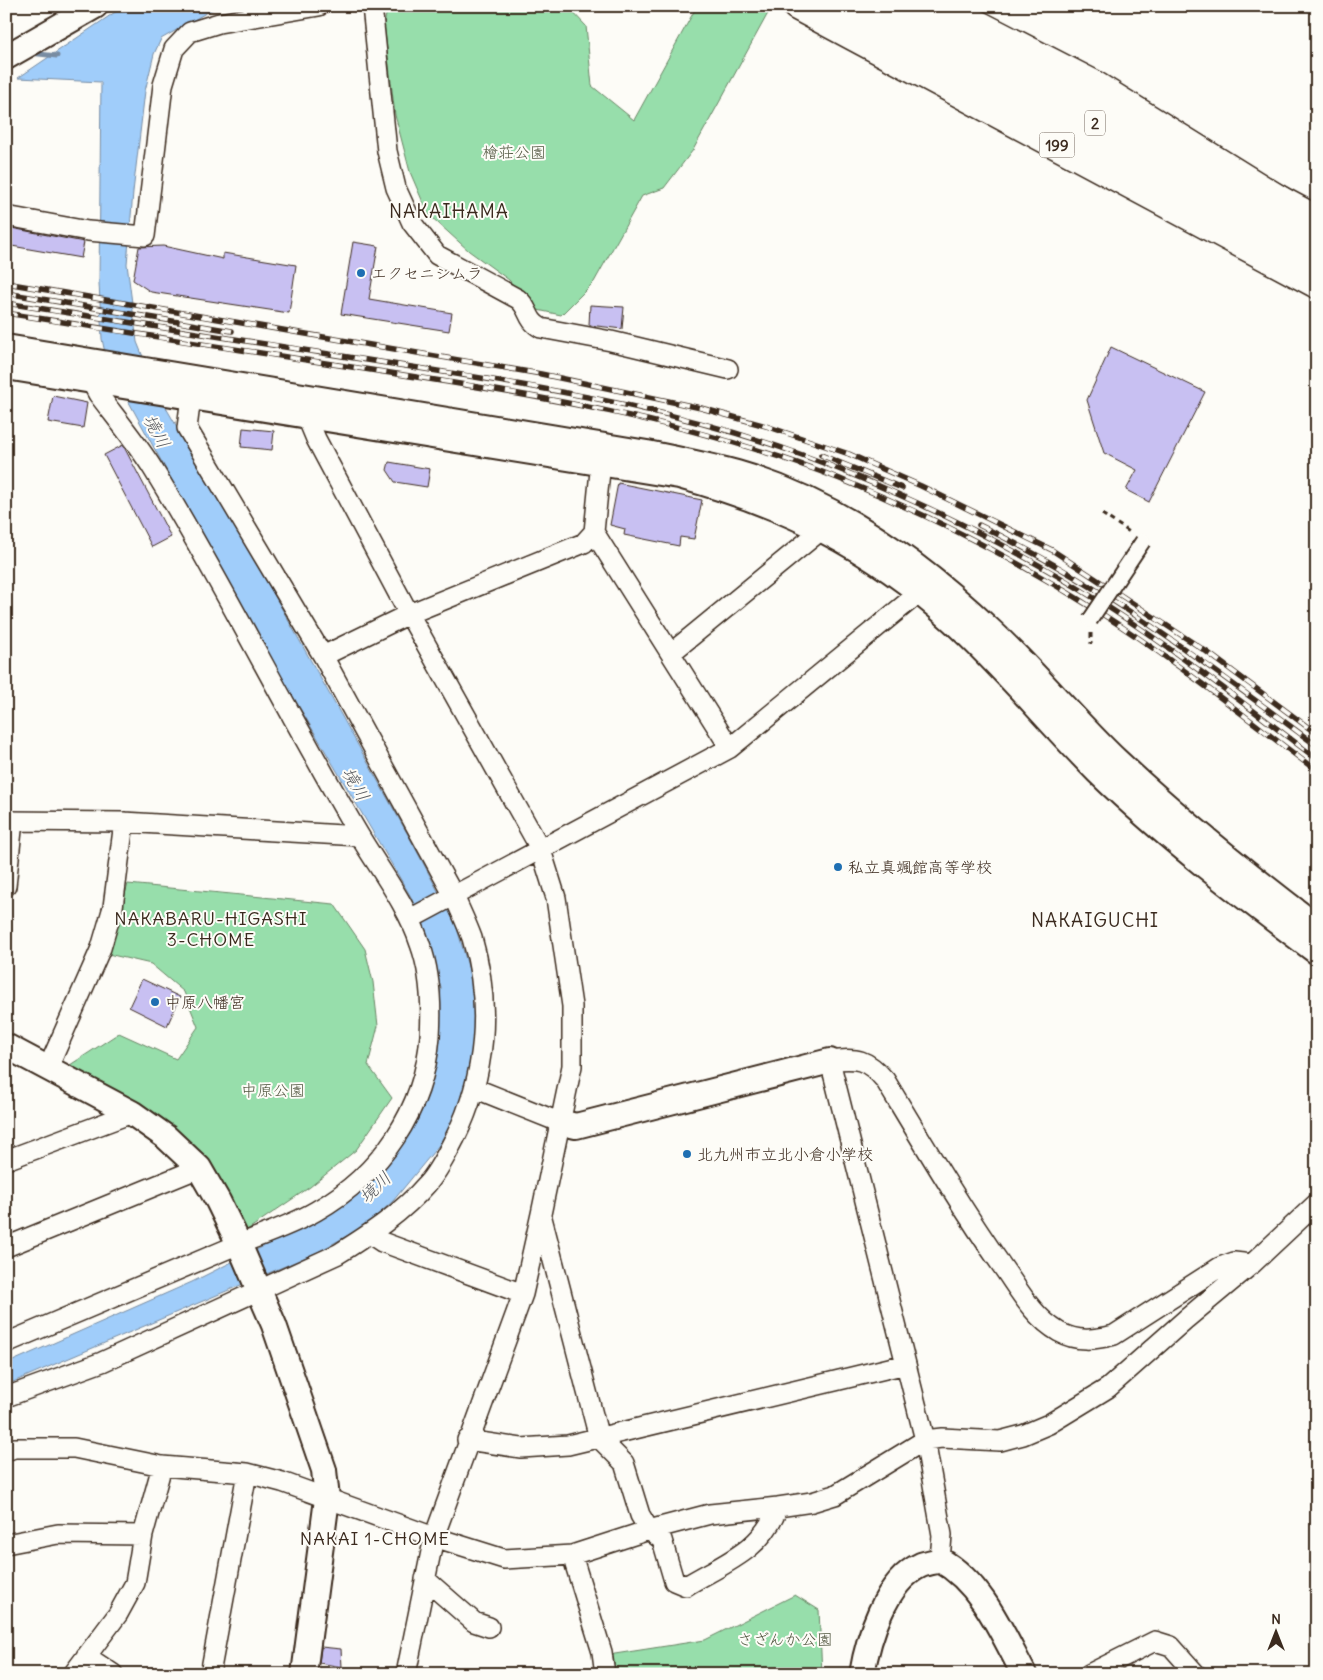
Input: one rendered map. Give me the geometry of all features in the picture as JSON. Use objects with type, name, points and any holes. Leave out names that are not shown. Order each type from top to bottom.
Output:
[{"type":"highway","name":"199","points":[[797,6],[1317,284]]},
{"type":"highway","name":"2","points":[[829,6],[1317,264]]},
{"type":"highway","name":"2","points":[[874,6],[1317,240]]},
{"type":"highway","points":[[906,6],[1317,220]]},
{"type":"highway","points":[[942,6],[1091,83],[1281,200]]},
{"type":"street","points":[[6,57],[95,6]]},
{"type":"street","points":[[6,216],[88,231],[145,236],[164,85],[174,49],[190,32],[219,23],[320,6]]},
{"type":"street","points":[[372,6],[387,151],[396,188],[412,223],[437,255],[518,299],[522,302],[531,323],[540,328],[611,341],[728,370]]},
{"type":"street","points":[[6,347],[100,376]]},
{"type":"street","points":[[6,367],[100,376],[602,454],[735,491],[786,511],[869,556],[920,592],[953,621],[1098,772],[1227,885],[1317,952]]},
{"type":"street","points":[[6,1343],[278,1230],[316,1211],[350,1188],[381,1159],[403,1126],[421,1089],[429,1049],[432,1008],[428,973],[412,918],[359,836],[152,467],[98,394],[100,376]]},
{"type":"street","points":[[173,388],[306,415],[602,454],[696,462],[739,474],[796,495],[847,521],[934,579],[992,632],[1116,760],[1238,868],[1317,927]]},
{"type":"street","points":[[6,1397],[102,1362],[257,1287],[338,1254],[370,1234],[404,1208],[429,1183],[464,1119],[474,1088],[482,1052],[485,1009],[472,938],[323,656],[187,428],[173,388]]},
{"type":"street","points":[[306,415],[316,439],[409,614],[541,850],[556,898],[572,1006],[572,1066],[523,1294],[468,1440],[434,1538],[406,1674]]},
{"type":"street","points":[[323,656],[409,614],[584,543],[594,532],[602,454]]},
{"type":"street","points":[[671,653],[814,536],[820,528]]},
{"type":"street","points":[[594,532],[730,748]]},
{"type":"street","points":[[1090,620],[1143,541]]},
{"type":"street","points":[[412,918],[730,748],[920,592]]},
{"type":"street","points":[[6,886],[10,821],[124,822],[359,836]]},
{"type":"street","points":[[48,1068],[101,948],[113,907],[124,822]]},
{"type":"street","points":[[6,1046],[132,1113],[166,1137],[199,1168],[218,1201],[240,1247],[274,1325],[324,1470],[327,1499],[304,1674]]},
{"type":"street","points":[[474,1088],[559,1122],[576,1126],[830,1061],[861,1059],[874,1068],[885,1080],[966,1214],[1033,1310],[1060,1333],[1078,1339],[1096,1340],[1114,1335],[1220,1267],[1234,1262],[1252,1264]]},
{"type":"street","points":[[830,1061],[925,1440],[942,1535],[940,1560]]},
{"type":"street","points":[[6,1160],[132,1113]]},
{"type":"street","points":[[6,1246],[199,1168]]},
{"type":"street","points":[[6,1451],[14,1448],[74,1448],[162,1466],[247,1473],[282,1482],[434,1538],[504,1559],[572,1555],[649,1530],[710,1514],[812,1502],[835,1495],[925,1440],[942,1438],[1000,1441],[1023,1436],[1048,1424],[1108,1388],[1186,1318],[1252,1264],[1317,1203]]},
{"type":"street","points":[[541,1214],[599,1438],[624,1463],[640,1516],[649,1530],[662,1540],[674,1581],[686,1586],[755,1545],[773,1522],[778,1507]]},
{"type":"street","points":[[370,1234],[382,1242],[523,1294]]},
{"type":"street","points":[[468,1440],[521,1448],[568,1445],[906,1364]]},
{"type":"street","points":[[73,1674],[118,1614],[135,1583],[143,1535],[162,1466]]},
{"type":"street","points":[[210,1674],[247,1473]]},
{"type":"street","points":[[6,1544],[58,1534],[143,1535]]},
{"type":"street","points":[[572,1555],[602,1652],[605,1674]]},
{"type":"street","points":[[862,1674],[867,1645],[891,1593],[905,1576],[920,1565],[940,1560],[955,1569],[993,1614],[1024,1674]]},
{"type":"street","points":[[425,1580],[474,1622],[489,1627]]},
{"type":"street","points":[[1089,1674],[1155,1641],[1171,1646],[1196,1674]]},
{"type":"street","points":[[86,1656],[113,1674]]},
{"type":"path","points":[[1102,514],[1143,541]]},
{"type":"green space","name":"檜荘公園","points":[[388,6],[567,6],[586,26],[592,86],[634,120],[697,6],[772,6],[693,150],[664,188],[642,196],[594,282],[561,315],[533,309],[509,280],[469,251],[428,214],[410,172],[395,115],[384,24]]},
{"type":"green space","name":"中原公園","points":[[128,884],[334,904],[365,949],[373,982],[378,1026],[368,1065],[392,1098],[356,1150],[310,1187],[247,1230],[207,1165],[67,1067],[119,1033],[176,1059],[198,1027],[184,992],[151,964],[108,954]]},
{"type":"green space","name":"さざんか公園","points":[[795,1595],[819,1610],[822,1674],[606,1674],[602,1656],[705,1640]]},
{"type":"water","name":"境川","points":[[124,6],[218,6],[161,39],[154,54],[145,91],[127,264],[137,342],[158,394],[263,575],[412,842],[456,925],[476,994],[472,1066],[453,1121],[439,1145],[393,1201],[368,1224],[318,1252],[6,1385],[6,1364],[192,1282],[320,1218],[384,1163],[439,1024],[441,988],[411,897],[250,623],[107,362],[102,339],[99,283],[101,82],[18,78]]},
{"type":"building","points":[[6,227],[84,242],[81,258],[6,245]]},
{"type":"building","name":"エクセニシムラ","points":[[353,242],[378,246],[369,299],[452,313],[449,331],[341,314]]},
{"type":"building","points":[[163,246],[223,259],[223,253],[296,265],[289,313],[151,292],[133,280],[139,247]]},
{"type":"building","points":[[590,305],[624,307],[622,329],[589,325]]},
{"type":"building","points":[[1111,347],[1205,392],[1149,502],[1126,490],[1137,470],[1104,453],[1087,400]]},
{"type":"building","points":[[53,396],[87,403],[83,428],[48,422]]},
{"type":"building","points":[[243,428],[274,431],[272,450],[241,447]]},
{"type":"building","points":[[123,445],[171,537],[152,547],[104,455]]},
{"type":"building","points":[[389,462],[430,469],[427,487],[395,482],[387,470]]},
{"type":"building","points":[[618,483],[702,500],[694,539],[680,537],[679,546],[624,535],[625,529],[610,525]]},
{"type":"building","name":"中原八幡宮","points":[[142,979],[180,997],[167,1026],[129,1007]]},
{"type":"building","points":[[321,1647],[341,1649],[342,1667],[319,1663]]},
{"type":"waterway","points":[[30,53],[57,56]]},
{"type":"railway","points":[[6,283],[541,374],[701,408],[766,426],[849,454],[921,486],[1052,550],[1207,652],[1317,734]]},
{"type":"railway","points":[[6,293],[232,331]]},
{"type":"railway","points":[[6,303],[569,393],[682,418],[792,451],[846,472],[946,516],[1043,567],[1159,641],[1317,759]]},
{"type":"railway","points":[[6,313],[550,399],[668,425],[784,458],[874,493],[940,523],[1037,574],[1127,630],[1210,689],[1317,771]]},
{"type":"railway","points":[[821,455],[902,488]]},
{"type":"railway","points":[[979,525],[1024,548],[1111,599],[1195,656],[1317,746]]},
{"type":"place","name":"エクセニシムラ","points":[[361,273]]},
{"type":"place","name":"私立真颯館高等学校","points":[[838,867]]},
{"type":"place","name":"中原八幡宮","points":[[155,1002]]},
{"type":"place","name":"北九州市立北小倉小学校","points":[[687,1154]]},
{"type":"district","name":"NAKAIHAMA","points":[[449,211]]},
{"type":"district","name":"NAKAIGUCHI","points":[[1095,920]]},
{"type":"district","name":"NAKABARU-HIGASHI 3-CHOME","points":[[211,928]]},
{"type":"district","name":"NAKAI 1-CHOME","points":[[375,1538]]}]
